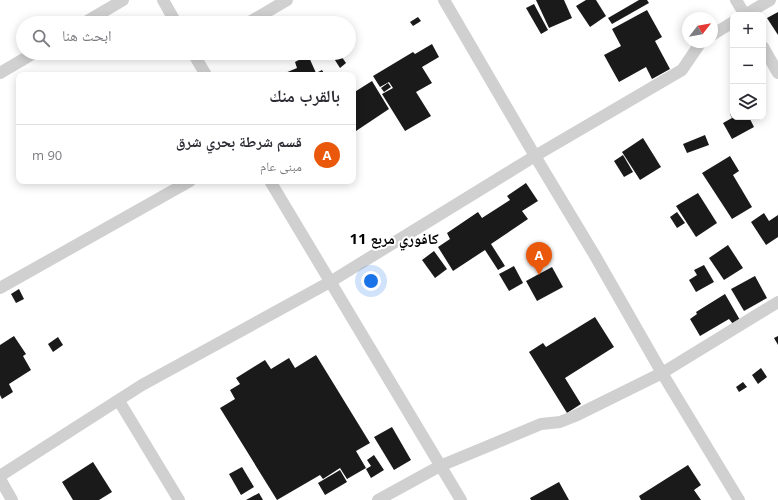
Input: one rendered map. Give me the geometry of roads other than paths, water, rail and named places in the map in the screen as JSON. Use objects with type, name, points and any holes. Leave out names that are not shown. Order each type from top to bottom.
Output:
[{"type":"street","points":[[96,16],[123,0]]},
{"type":"street","points":[[163,0],[172,16]]},
{"type":"street","points":[[260,16],[287,0]]},
{"type":"street","points":[[444,0],[594,254],[662,373],[739,500]]},
{"type":"street","points":[[736,0],[743,12]]},
{"type":"street","points":[[750,12],[770,0]]},
{"type":"street","points":[[718,31],[730,24]]},
{"type":"street","points":[[0,476],[149,382],[330,282],[535,156],[682,70],[697,48]]},
{"type":"street","points":[[764,48],[778,73]]},
{"type":"street","points":[[0,73],[22,60]]},
{"type":"street","points":[[198,60],[204,72]]},
{"type":"street","points":[[0,288],[185,184]]},
{"type":"street","points":[[272,184],[461,500]]},
{"type":"street","points":[[378,500],[440,466],[541,424],[560,422],[575,416],[662,373],[778,302]]},
{"type":"street","points":[[119,401],[179,500]]},
{"type":"street","points":[[0,479],[12,500]]},
{"type":"place","name":"قسم شرطة بحري شرق","points":[[539,275]]},
{"type":"district","name":"كافوري مربع 11","points":[[394,239]]}]
